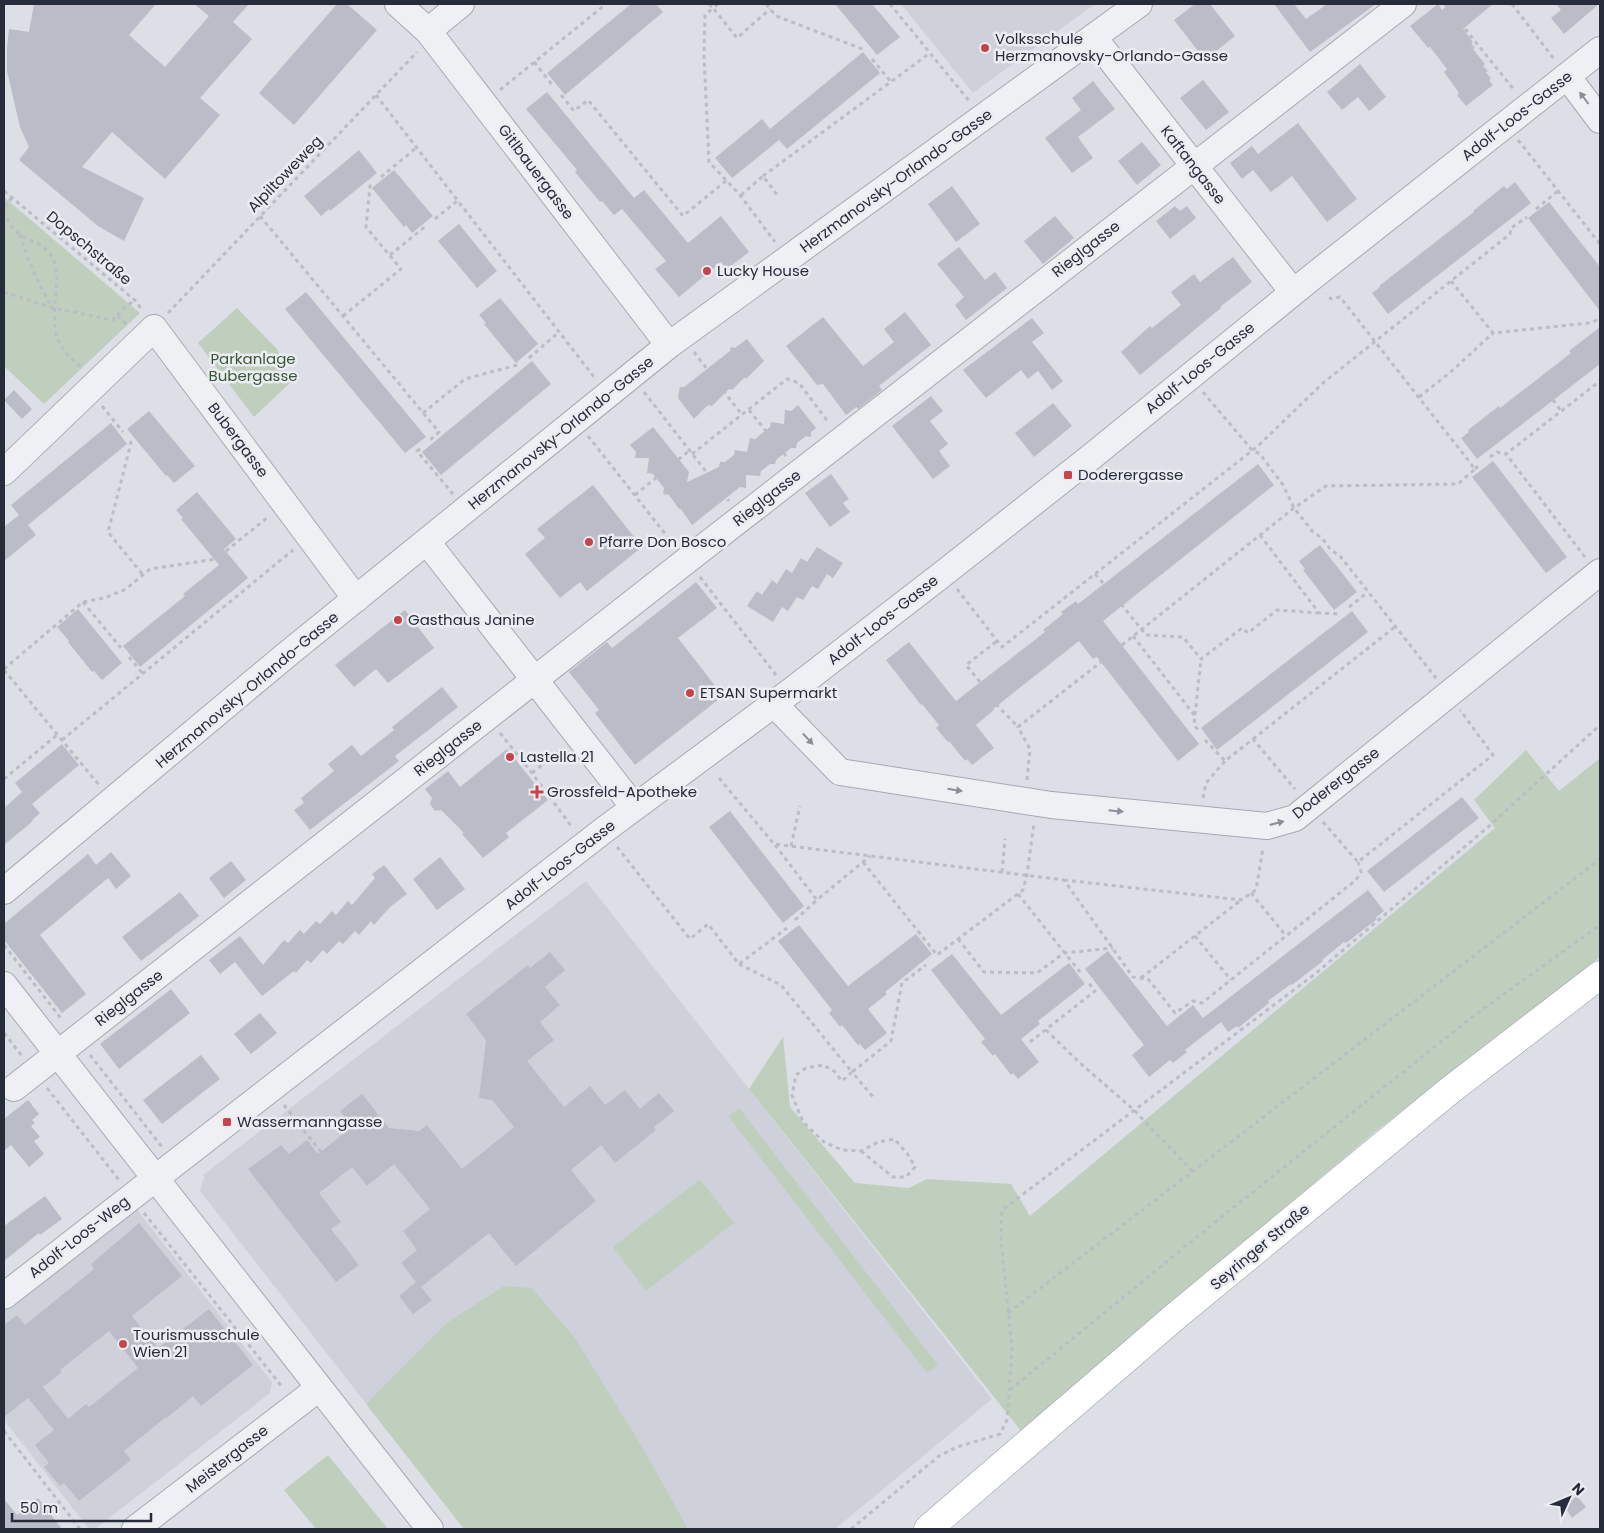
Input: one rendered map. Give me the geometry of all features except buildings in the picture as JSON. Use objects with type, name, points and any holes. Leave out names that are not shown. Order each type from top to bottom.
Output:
[{"type":"main road","name":"Seyringer Straße","points":[[928,1529],[1177,1315],[1456,1085],[1600,975]]},
{"type":"street","name":"Gitlbauergasse","points":[[398,4],[428,31],[675,340]]},
{"type":"street","points":[[428,31],[461,4]]},
{"type":"street","name":"Herzmanovsky-Orlando-Gasse","points":[[4,891],[286,656],[675,340],[1139,4]]},
{"type":"street","name":"Rieglgasse","points":[[14,1088],[742,517],[1403,4]]},
{"type":"street","name":"Kaftangasse","points":[[1094,38],[1293,292]]},
{"type":"street","name":"Adolf-Loos-Gasse","points":[[155,1177],[270,1088],[592,827],[634,807],[774,704],[944,572],[1091,457],[1293,292],[1600,50]]},
{"type":"street","points":[[1567,76],[1600,120]]},
{"type":"street","points":[[4,472],[154,328]]},
{"type":"street","name":"Bubergasse","points":[[154,328],[356,600]]},
{"type":"street","points":[[427,542],[634,807]]},
{"type":"street","name":"Doderergasse","points":[[774,704],[840,772],[1051,805],[1268,826],[1295,818],[1594,567]]},
{"type":"street","points":[[4,985],[430,1529]]},
{"type":"street","name":"Adolf-Loos-Weg","points":[[4,1296],[155,1177]]},
{"type":"street","name":"Meistergasse","points":[[135,1529],[319,1388]]},
{"type":"path","points":[[484,103],[606,4]]},
{"type":"path","points":[[709,4],[737,38],[770,9]]},
{"type":"path","points":[[718,4],[705,15],[704,55],[709,162],[740,195],[788,259]]},
{"type":"path","points":[[766,4],[776,16],[865,50]]},
{"type":"path","points":[[890,4],[983,118]]},
{"type":"path","points":[[1445,4],[1528,107]]},
{"type":"path","points":[[1512,4],[1567,76]]},
{"type":"path","name":"Alpiltoweweg","points":[[154,328],[418,51],[428,31]]},
{"type":"path","points":[[740,195],[930,53]]},
{"type":"path","points":[[872,59],[891,82]]},
{"type":"path","points":[[534,62],[554,86]]},
{"type":"path","points":[[376,95],[608,394]]},
{"type":"path","points":[[561,96],[574,111],[588,100],[683,216],[727,180]]},
{"type":"path","points":[[1506,124],[1600,244]]},
{"type":"path","points":[[381,177],[416,148]]},
{"type":"path","points":[[763,176],[778,196]]},
{"type":"path","points":[[343,316],[401,269],[366,227],[370,186],[372,184]]},
{"type":"path","name":"Dopschstraße","points":[[4,190],[137,302],[154,328]]},
{"type":"path","points":[[1536,209],[1558,191]]},
{"type":"path","points":[[4,207],[12,198]]},
{"type":"path","points":[[435,219],[457,200]]},
{"type":"path","points":[[4,211],[16,231],[42,245],[52,258],[58,276],[54,308],[54,331],[60,346],[94,386],[123,432]]},
{"type":"path","points":[[260,216],[439,432],[429,441]]},
{"type":"path","points":[[944,572],[1002,647],[1252,450],[1323,382],[1510,234],[1511,228],[1527,216]]},
{"type":"path","points":[[390,255],[426,226]]},
{"type":"path","points":[[20,234],[33,270],[46,297],[54,308]]},
{"type":"path","points":[[1451,281],[1493,333]]},
{"type":"path","points":[[1320,288],[1331,299],[1340,297],[1475,469]]},
{"type":"path","points":[[4,292],[54,308],[113,320],[134,300]]},
{"type":"path","points":[[117,315],[131,329],[154,328]]},
{"type":"path","points":[[1419,396],[1454,370],[1493,333],[1589,323],[1600,318]]},
{"type":"path","points":[[529,358],[560,332]]},
{"type":"path","points":[[675,340],[742,414]]},
{"type":"path","points":[[423,413],[465,379],[521,364]]},
{"type":"path","points":[[631,375],[742,517]]},
{"type":"path","points":[[1190,376],[1252,450],[1260,454],[1282,486],[1294,508],[1313,532],[1340,556],[1437,679]]},
{"type":"path","points":[[635,495],[749,410],[787,379],[799,383],[842,440]]},
{"type":"path","points":[[1506,454],[1600,380]]},
{"type":"path","points":[[1553,400],[1561,411]]},
{"type":"path","points":[[749,410],[800,473]]},
{"type":"path","points":[[130,441],[108,532],[143,574]]},
{"type":"path","points":[[420,449],[417,451],[466,510]]},
{"type":"path","points":[[1490,457],[1497,452],[1506,454],[1594,567]]},
{"type":"path","points":[[1122,645],[1294,508],[1326,486],[1458,484],[1481,464]]},
{"type":"path","points":[[226,551],[285,504]]},
{"type":"path","points":[[1260,536],[1319,613]]},
{"type":"path","points":[[62,740],[309,537]]},
{"type":"path","points":[[113,801],[4,670],[83,602],[104,598],[126,589],[150,569],[216,558]]},
{"type":"path","points":[[1095,574],[1104,584]]},
{"type":"path","points":[[1349,607],[1368,592]]},
{"type":"path","points":[[83,602],[121,648]]},
{"type":"path","points":[[1121,604],[1146,635],[1183,637],[1201,659],[1194,725],[1198,730]]},
{"type":"path","points":[[1201,659],[1242,628],[1248,633],[1277,610],[1340,614]]},
{"type":"path","points":[[1202,800],[1206,783],[1225,761],[1396,626]]},
{"type":"path","points":[[1133,636],[1195,716]]},
{"type":"path","points":[[980,682],[966,665],[998,641]]},
{"type":"path","points":[[129,657],[143,674]]},
{"type":"path","points":[[1018,727],[1101,662]]},
{"type":"path","points":[[996,704],[1018,727],[1030,749],[1027,780]]},
{"type":"path","points":[[1358,862],[1493,755],[1457,706]]},
{"type":"path","points":[[487,718],[532,773],[573,828],[592,827],[690,939],[708,924],[739,964],[781,985],[873,1097]]},
{"type":"path","points":[[851,1529],[939,1456],[957,1447],[1000,1434],[1007,1420],[1012,1349],[1000,1239],[1002,1210],[1315,974],[1488,826],[1600,725]]},
{"type":"path","points":[[4,779],[57,735]]},
{"type":"path","points":[[532,773],[578,736]]},
{"type":"path","points":[[1254,739],[1295,789]]},
{"type":"path","points":[[1205,740],[1225,761]]},
{"type":"path","points":[[720,778],[817,900]]},
{"type":"path","points":[[791,846],[800,806]]},
{"type":"path","points":[[1064,880],[1133,977],[1148,979],[1175,1013],[1193,1002],[1202,1004],[1356,880],[1361,872],[1358,862],[1317,815]]},
{"type":"path","points":[[863,862],[936,956],[1023,890],[1027,875],[1034,816]]},
{"type":"path","points":[[1002,872],[1005,839]]},
{"type":"path","points":[[1141,978],[1256,890],[1264,841]]},
{"type":"path","points":[[774,844],[1241,900]]},
{"type":"path","points":[[795,920],[870,856]]},
{"type":"path","points":[[1008,1313],[1600,859]]},
{"type":"path","points":[[1251,893],[1286,936]]},
{"type":"path","points":[[1018,894],[1080,972]]},
{"type":"path","points":[[1009,1391],[1209,1227],[1472,1017],[1600,925]]},
{"type":"path","points":[[739,964],[787,928]]},
{"type":"path","points":[[1196,936],[1231,980]]},
{"type":"path","points":[[958,939],[984,972],[1038,973],[1064,952],[1113,948]]},
{"type":"path","points":[[861,1151],[893,1177],[906,1176],[915,1167],[908,1153],[894,1139],[878,1142],[861,1151],[842,1150],[824,1142],[803,1122],[792,1095],[796,1075],[806,1068],[822,1065],[834,1071],[842,1080],[891,1041],[902,983],[926,965]]},
{"type":"path","points":[[1030,1042],[1095,991],[1088,982]]},
{"type":"path","points":[[1046,1030],[1080,1063],[1134,1110],[1193,1172]]},
{"type":"path","points":[[4,1033],[296,1406]]},
{"type":"path","points":[[270,1088],[321,1152]]},
{"type":"path","points":[[4,1431],[80,1529]]},
{"type":"shaded area","name":"Volksschule Herzmanovsky-Orlando-Gasse","points":[[901,4],[1095,4],[973,93]]},
{"type":"shaded area","points":[[586,881],[992,1399],[835,1529],[464,1529],[200,1191],[205,1178],[203,1175]]},
{"type":"shaded area","name":"Tourismusschule Wien 21","points":[[135,1207],[272,1382],[270,1393],[95,1529],[89,1529],[4,1420],[4,1305]]},
{"type":"green space","points":[[4,197],[140,313],[44,404],[4,366]]},
{"type":"green space","name":"Parkanlage Bubergasse","points":[[237,308],[277,349],[291,382],[254,417],[198,343]]},
{"type":"green space","points":[[1526,750],[1559,791],[1600,758],[1600,957],[1376,1131],[1021,1431],[749,1089],[783,1037],[790,1107],[855,1183],[909,1188],[927,1179],[1011,1184],[1030,1216],[1495,828],[1474,800]]},
{"type":"green space","points":[[739,1108],[938,1365],[927,1373],[728,1116]]},
{"type":"green space","points":[[700,1179],[734,1223],[646,1291],[613,1247]]},
{"type":"green space","points":[[504,1286],[532,1288],[575,1338],[644,1450],[688,1529],[464,1529],[366,1404],[448,1322]]},
{"type":"green space","points":[[328,1455],[388,1529],[316,1529],[284,1490]]},
{"type":"place","name":"Volksschule Herzmanovsky-Orlando-Gasse","points":[[985,48]]},
{"type":"place","name":"Lucky House","points":[[707,271]]},
{"type":"place","name":"Doderergasse","points":[[1068,475]]},
{"type":"place","name":"Pfarre Don Bosco","points":[[589,542]]},
{"type":"place","name":"Gasthaus Janine","points":[[398,620]]},
{"type":"place","name":"ETSAN Supermarkt","points":[[690,693]]},
{"type":"place","name":"Lastella 21","points":[[510,757]]},
{"type":"place","name":"Grossfeld-Apotheke","points":[[537,792]]},
{"type":"place","name":"Wassermanngasse","points":[[227,1122]]},
{"type":"place","name":"Tourismusschule Wien 21","points":[[123,1344]]}]
